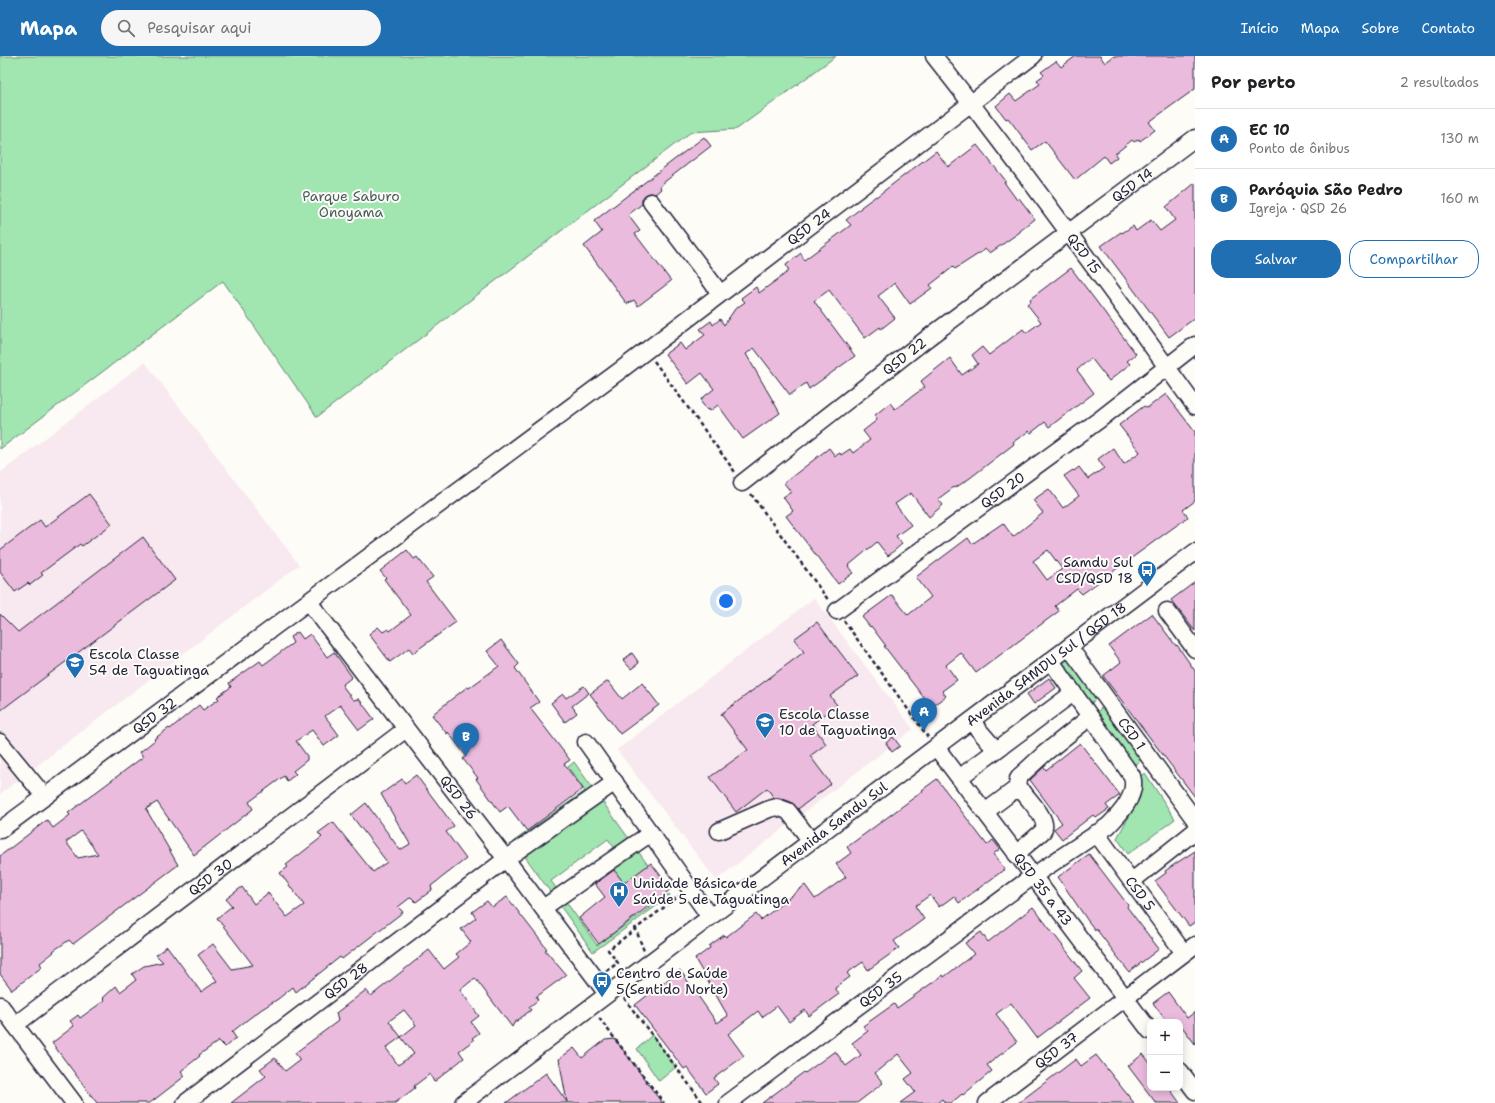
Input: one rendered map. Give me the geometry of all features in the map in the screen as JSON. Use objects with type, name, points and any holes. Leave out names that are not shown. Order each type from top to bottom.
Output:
[{"type":"street","name":"QSD 15","points":[[934,56],[971,102],[1069,233],[1195,406]]},
{"type":"street","name":"QSD 24","points":[[645,350],[1033,56]]},
{"type":"street","name":"QSD 14","points":[[1069,233],[1195,138]]},
{"type":"street","points":[[651,202],[720,293]]},
{"type":"street","name":"QSD 22","points":[[742,482],[925,340],[1069,233]]},
{"type":"street","name":"QSD 20","points":[[837,611],[1093,425],[1195,345]]},
{"type":"street","name":"QSD 32","points":[[0,830],[309,602],[645,350]]},
{"type":"street","name":"Avenida SAMDU Sul / QSD 18","points":[[936,747],[1195,552]]},
{"type":"street","name":"QSD 26","points":[[309,602],[543,908],[612,991]]},
{"type":"street","points":[[1167,611],[1195,649]]},
{"type":"street","name":"CSD 1","points":[[1069,647],[1195,820]]},
{"type":"street","points":[[1051,661],[1132,776],[1152,761]]},
{"type":"street","points":[[966,772],[1073,692]]},
{"type":"street","points":[[1017,790],[1018,779],[1021,775],[1107,698]]},
{"type":"street","points":[[971,721],[996,750]]},
{"type":"street","name":"QSD 30","points":[[15,1025],[406,730]]},
{"type":"street","points":[[586,742],[710,917]]},
{"type":"street","points":[[0,743],[45,797]]},
{"type":"street","name":"QSD 35 a 43","points":[[936,747],[1147,1027]]},
{"type":"street","name":"Avenida Samdu Sul","points":[[463,1103],[936,747]]},
{"type":"street","name":"QSD 35","points":[[728,1103],[1033,876],[1108,826],[1118,817],[1132,793],[1134,784],[1132,776]]},
{"type":"street","name":"QSD 28","points":[[185,1103],[506,859],[615,782]]},
{"type":"street","points":[[985,812],[1013,791],[1017,790],[1024,793],[1044,820],[1045,823],[1043,831],[1016,854]]},
{"type":"street","points":[[719,831],[769,809],[777,807],[788,812],[811,841]]},
{"type":"street","points":[[1132,881],[1195,831]]},
{"type":"street","points":[[543,908],[651,833]]},
{"type":"street","name":"CSD 5","points":[[1096,833],[1132,881],[1190,949]]},
{"type":"street","name":"QSD 37","points":[[987,1103],[1190,949]]},
{"type":"street","points":[[0,1005],[74,1103]]},
{"type":"street","points":[[1183,1075],[1195,1091]]},
{"type":"path","points":[[645,350],[936,747]]},
{"type":"path","points":[[602,974],[618,963],[608,950],[680,896]]},
{"type":"path","points":[[636,928],[645,952]]},
{"type":"path","points":[[612,991],[703,1103]]},
{"type":"path","points":[[591,1007],[664,1103]]},
{"type":"shaded area","name":"Escola Classe 54 de Taguatinga","points":[[145,362],[299,565],[0,794],[0,473]]},
{"type":"shaded area","name":"Escola Classe 10 de Taguatinga","points":[[814,598],[913,729],[716,880],[617,750]]},
{"type":"green space","name":"Parque Saburo Onoyama","points":[[0,56],[836,56],[737,129],[691,132],[317,417],[223,281],[0,449]]},
{"type":"green space","points":[[1066,658],[1069,658],[1097,697],[1093,702],[1087,701],[1062,663]]},
{"type":"green space","points":[[1101,708],[1105,708],[1141,759],[1137,764],[1131,763],[1098,716]]},
{"type":"green space","points":[[574,762],[650,868],[622,888],[609,870],[623,860],[608,839],[551,881],[597,945],[669,894],[670,896],[593,952],[514,841],[585,791],[568,767]]},
{"type":"green space","points":[[1145,773],[1175,819],[1128,854],[1117,838],[1140,797],[1142,787],[1139,777]]},
{"type":"green space","points":[[652,1035],[676,1067],[659,1081],[637,1049]]},
{"type":"building","points":[[1076,56],[1100,56],[1105,63],[1114,56],[1195,56],[1195,89],[1149,122],[1155,130],[1140,141],[1139,139],[1134,142],[1132,140],[1115,154],[1117,157],[1109,163],[1104,156],[1075,180],[1045,141],[1032,150],[1008,118],[1006,119],[996,106],[1010,94],[1016,101],[1040,84],[1037,80],[1044,75],[1041,72],[1056,61],[1061,67]]},
{"type":"building","points":[[704,137],[711,146],[663,183],[660,187],[661,189],[655,194],[650,193],[645,195],[642,199],[642,204],[628,215],[640,231],[635,234],[671,281],[638,306],[634,300],[627,304],[584,246],[602,232],[594,221]]},
{"type":"building","points":[[977,145],[1006,181],[1004,182],[1017,200],[1019,198],[1035,219],[1020,232],[990,253],[986,249],[955,269],[953,267],[930,285],[932,288],[910,304],[895,283],[878,296],[895,318],[881,329],[880,327],[865,338],[829,290],[814,301],[855,356],[809,389],[806,383],[790,395],[754,348],[746,354],[780,413],[743,439],[718,405],[710,411],[709,409],[707,410],[701,402],[701,399],[714,389],[702,373],[688,384],[665,354],[680,343],[685,350],[705,335],[700,329],[711,321],[713,325],[720,319],[724,325],[735,309],[745,302],[741,298],[756,287],[759,293],[789,271],[786,265],[801,253],[804,260],[851,225],[846,220],[936,151],[948,167]]},
{"type":"building","points":[[1195,183],[1195,318],[1169,337],[1101,246],[1121,232],[1122,233],[1133,226],[1136,231],[1151,220],[1160,231],[1175,220],[1166,207]]},
{"type":"building","points":[[1071,268],[1136,354],[1127,361],[1130,364],[1109,381],[1091,358],[1077,370],[1094,393],[1049,427],[1045,422],[1031,433],[1029,431],[1013,442],[1014,444],[970,478],[955,488],[954,487],[938,499],[943,505],[929,517],[911,493],[895,504],[911,525],[896,536],[902,544],[888,556],[877,542],[848,566],[853,573],[838,584],[786,516],[793,511],[783,497],[791,492],[784,483],[829,448],[835,456],[840,453],[841,455],[850,449],[853,453],[870,440],[863,431],[877,420],[875,415],[890,403],[895,409],[925,387],[921,381],[950,358],[962,375],[978,364],[972,355],[982,347],[989,355],[1023,329],[1026,333],[1041,322],[1027,304],[1031,301],[1030,299]]},
{"type":"building","points":[[1166,394],[1195,432],[1195,501],[1183,510],[1188,517],[1082,594],[1077,589],[1055,606],[1059,611],[976,673],[961,653],[946,665],[957,680],[942,691],[946,696],[931,707],[884,646],[886,646],[871,626],[870,627],[862,617],[892,595],[908,615],[931,597],[916,577],[968,538],[972,544],[1003,523],[1013,537],[1043,513],[1033,500],[1049,489],[1063,508],[1079,496],[1064,476],[1079,467],[1088,479],[1104,468],[1098,459],[1113,448],[1124,464],[1140,452],[1119,425],[1144,406],[1147,408]],"holes":[[[1048,550],[1062,569],[1047,580],[1033,561]]]},
{"type":"building","points":[[89,494],[112,524],[82,546],[80,544],[41,573],[43,575],[30,585],[28,583],[15,592],[0,572],[0,550],[40,520],[45,527]]},
{"type":"building","points":[[143,537],[175,580],[0,711],[0,614],[18,632]]},
{"type":"building","points":[[407,550],[414,559],[417,557],[433,577],[426,582],[456,622],[413,653],[409,648],[390,662],[369,634],[378,627],[383,632],[388,629],[390,631],[411,615],[384,579],[386,578],[380,571]]},
{"type":"building","points":[[1195,582],[1195,631],[1171,600]]},
{"type":"building","points":[[1152,614],[1176,646],[1177,645],[1195,671],[1195,797],[1103,676],[1121,662],[1109,646]]},
{"type":"building","points":[[817,622],[858,676],[830,696],[837,705],[812,724],[826,744],[810,756],[831,784],[798,809],[791,802],[780,798],[774,798],[767,788],[736,812],[710,777],[748,750],[721,714],[804,652],[794,639]]},
{"type":"building","points":[[298,632],[303,639],[310,634],[327,657],[334,652],[352,677],[342,685],[353,700],[359,699],[374,719],[359,730],[340,705],[325,716],[339,735],[324,746],[312,730],[296,741],[307,756],[307,760],[293,771],[296,774],[287,781],[284,776],[249,802],[253,809],[194,855],[157,802],[146,809],[178,865],[73,944],[69,940],[53,951],[54,952],[40,963],[42,967],[12,990],[0,974],[0,856],[47,820],[53,828],[70,815],[68,813],[143,757],[140,752],[155,740],[154,739],[169,728],[170,729],[199,705],[203,710],[219,699],[217,697],[231,687],[229,683],[260,661],[263,665],[293,643],[290,637]],"holes":[[[81,831],[98,854],[78,858],[66,842]]]},
{"type":"building","points":[[501,640],[519,664],[515,668],[539,702],[530,708],[570,760],[564,764],[583,789],[527,831],[508,806],[500,812],[476,779],[478,778],[463,759],[466,756],[448,732],[447,734],[432,715],[467,687],[469,688],[499,666],[487,651]]},
{"type":"building","points":[[632,653],[639,663],[631,669],[623,660]]},
{"type":"building","points":[[1049,678],[1056,688],[1034,704],[1027,694]]},
{"type":"building","points":[[608,681],[622,699],[642,683],[659,705],[620,734],[590,694]]},
{"type":"building","points":[[584,686],[589,693],[572,706],[577,713],[565,722],[551,703],[563,694],[566,698]]},
{"type":"building","points":[[893,737],[900,746],[892,752],[886,743]]},
{"type":"building","points":[[1080,743],[1120,795],[1106,805],[1109,809],[1096,818],[1093,815],[1062,839],[1054,829],[1062,823],[1030,780],[1044,767],[1046,770]]},
{"type":"building","points":[[416,775],[454,826],[446,832],[466,859],[431,886],[432,890],[416,902],[411,897],[398,907],[403,912],[342,959],[340,957],[296,992],[293,987],[247,1020],[232,1032],[236,1038],[225,1047],[219,1041],[199,1055],[200,1056],[181,1071],[185,1076],[150,1103],[97,1103],[52,1043],[74,1026],[70,1021],[78,1015],[80,1018],[105,1000],[103,998],[116,986],[120,992],[136,980],[132,974],[144,966],[163,962],[156,955],[167,946],[201,992],[217,981],[198,955],[213,944],[232,969],[253,965],[217,918],[232,906],[226,899],[242,887],[254,904],[268,893],[287,917],[304,905],[280,873],[288,867],[286,865],[322,837],[318,833],[333,822],[373,872],[387,862],[351,815],[366,803],[400,850],[410,844],[381,794],[402,779],[405,783]]},
{"type":"building","points":[[937,779],[987,845],[993,840],[1000,849],[993,854],[1005,869],[959,903],[954,896],[939,907],[930,895],[915,906],[924,919],[894,941],[899,948],[868,970],[863,962],[847,973],[850,977],[835,988],[839,994],[809,1016],[805,1010],[789,1022],[777,1006],[762,1017],[758,1011],[728,1034],[744,1056],[714,1078],[718,1084],[706,1093],[687,1067],[684,1069],[635,1005],[680,970],[717,1023],[728,1016],[695,959],[710,948],[709,946],[724,935],[726,937],[756,914],[761,920],[805,885],[815,899],[846,877],[836,864],[851,853],[847,847]]},
{"type":"building","points":[[1195,851],[1195,922],[1189,926],[1155,881],[1166,873],[1165,871]]},
{"type":"building","points":[[1089,854],[1159,949],[1129,972],[1097,930],[1095,930],[1088,921],[1058,877]]},
{"type":"building","name":"Unidade Básica de Saúde 5 de Taguatinga","points":[[651,863],[671,889],[599,944],[579,918],[605,897],[595,884],[614,870],[624,883]]},
{"type":"building","points":[[507,897],[547,949],[545,950],[566,975],[536,997],[538,1000],[529,1007],[531,1010],[514,1023],[512,1027],[475,978],[460,990],[479,1016],[471,1022],[479,1033],[472,1038],[474,1040],[459,1051],[464,1058],[434,1082],[430,1074],[414,1086],[415,1088],[395,1103],[231,1103],[266,1076],[260,1069],[275,1058],[285,1071],[300,1060],[295,1053],[338,1021],[336,1013],[366,990],[371,996],[429,950],[444,969],[459,957],[456,954],[471,942],[461,929],[476,918],[472,912],[487,901],[492,907]],"holes":[[[404,1010],[416,1025],[401,1037],[389,1021]],[[401,1037],[414,1054],[398,1065],[386,1048]]]},
{"type":"building","points":[[1033,907],[1082,971],[1074,978],[1090,998],[1037,1038],[1011,1003],[996,1014],[1017,1042],[987,1065],[992,1071],[963,1095],[962,1094],[951,1103],[945,1103],[942,1099],[937,1103],[900,1103],[915,1092],[905,1079],[913,1073],[898,1054],[875,1073],[883,1083],[857,1103],[762,1103],[835,1051],[846,1066],[861,1055],[852,1043],[868,1031],[863,1026],[894,1004],[897,1008],[943,975],[944,977],[974,954],[965,943],[981,932],[988,942]]},
{"type":"building","points":[[1168,992],[1187,1018],[1195,1012],[1195,1044],[1183,1028],[1183,1019],[1165,1019],[1153,1003]]},
{"type":"building","points":[[615,1039],[662,1103],[506,1103],[546,1073],[567,1102],[559,1059],[574,1048],[582,1058],[605,1040]]},
{"type":"building","points":[[1143,1054],[1147,1059],[1147,1091],[1171,1091],[1180,1103],[1156,1103],[1128,1066]]},
{"type":"building","points":[[1096,1055],[1134,1103],[1018,1103],[1076,1059],[1081,1066]]},
{"type":"place","name":"Samdu Sul CSD/QSD 18","points":[[1147,587]]},
{"type":"place","name":"Escola Classe 54 de Taguatinga","points":[[75,679]]},
{"type":"place","name":"EC 10","points":[[924,731]]},
{"type":"place","name":"Escola Classe 10 de Taguatinga","points":[[765,739]]},
{"type":"place","name":"Paróquia São Pedro","points":[[466,756]]},
{"type":"place","name":"Unidade Básica de Saúde 5 de Taguatinga","points":[[619,908]]},
{"type":"place","name":"Centro de Saúde 5(Sentido Norte)","points":[[602,998]]}]
